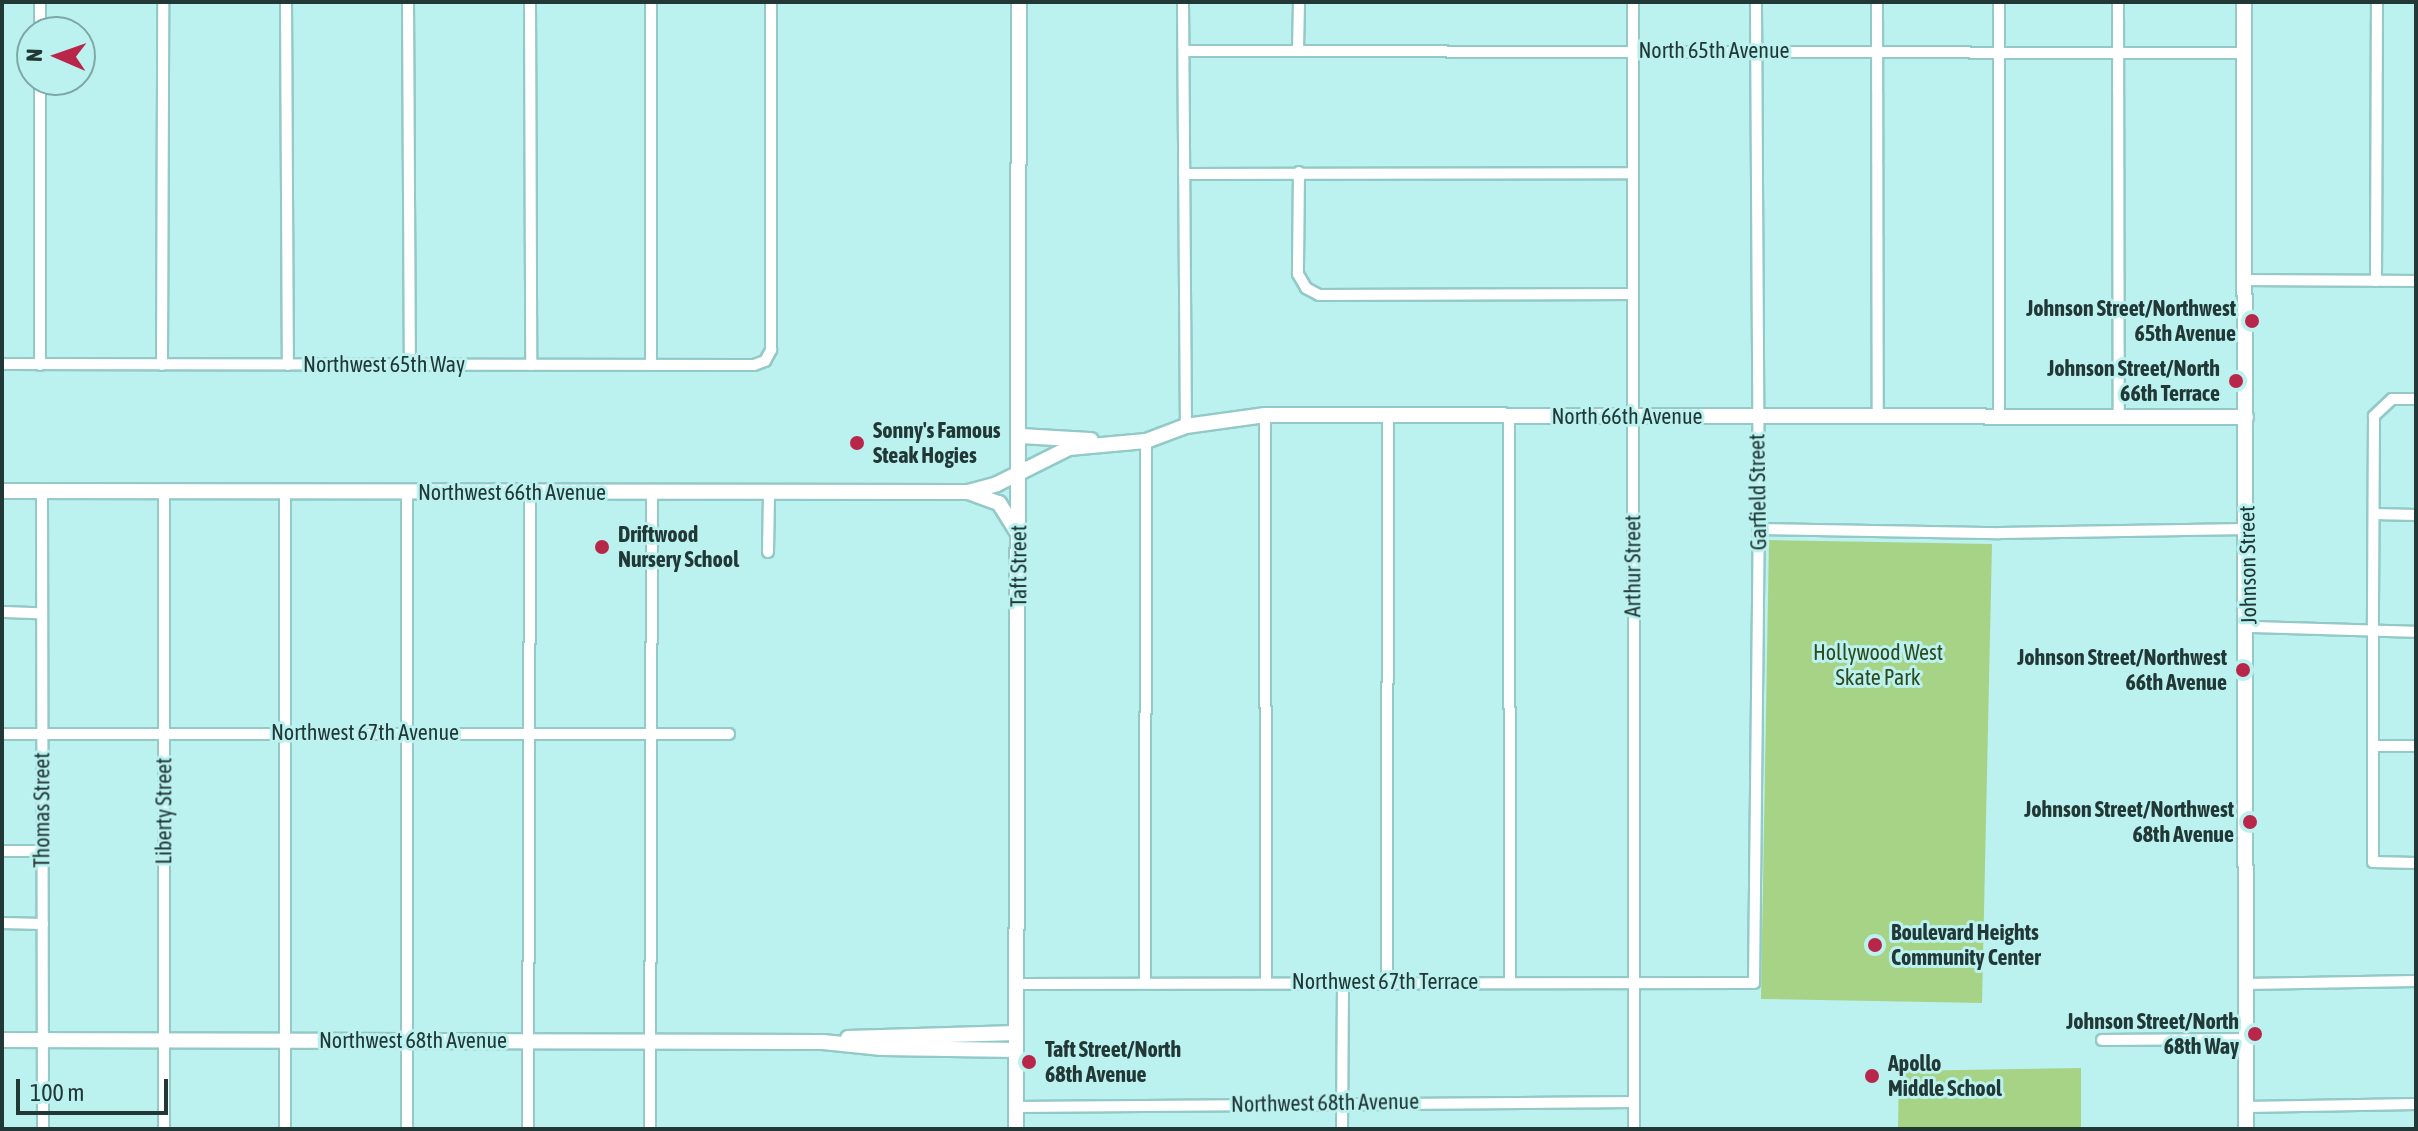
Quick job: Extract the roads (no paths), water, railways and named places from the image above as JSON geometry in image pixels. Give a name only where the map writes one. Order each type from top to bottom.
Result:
[{"type":"street","points":[[162,365],[163,2]]},
{"type":"street","points":[[286,2],[288,365]]},
{"type":"street","points":[[408,2],[410,365]]},
{"type":"street","points":[[530,2],[531,365]]},
{"type":"street","points":[[651,2],[651,365]]},
{"type":"street","name":"Northwest 65th Way","points":[[2,364],[651,365],[765,361],[771,350],[771,2]]},
{"type":"street","name":"Taft Street","points":[[1016,1129],[1019,2]]},
{"type":"street","points":[[1183,2],[1186,426]]},
{"type":"street","points":[[1298,50],[1299,2]]},
{"type":"street","name":"Arthur Street","points":[[1633,2],[1634,1129]]},
{"type":"street","name":"Garfield Street","points":[[1754,983],[1759,529],[1756,2]]},
{"type":"street","points":[[1877,2],[1878,415]]},
{"type":"street","points":[[1999,2],[1999,415]]},
{"type":"street","points":[[2118,2],[2119,416]]},
{"type":"street","name":"Johnson Street","points":[[2244,2],[2249,627],[2246,1129]]},
{"type":"street","points":[[2376,281],[2377,2]]},
{"type":"street","name":"North 65th Avenue","points":[[1184,51],[2243,53]]},
{"type":"street","points":[[40,96],[40,365]]},
{"type":"street","points":[[1299,172],[1298,274],[1306,288],[1319,295],[1633,294]]},
{"type":"street","points":[[1184,174],[1633,173]]},
{"type":"street","points":[[2246,280],[2416,281]]},
{"type":"street","points":[[2416,399],[2381,404],[2374,416],[2373,632],[2373,862],[2416,863]]},
{"type":"street","points":[[1265,415],[1266,983]]},
{"type":"street","name":"North 66th Avenue","points":[[1019,474],[1069,448],[1100,442],[1146,441],[1186,426],[1265,415],[2246,417]]},
{"type":"street","points":[[1387,982],[1388,415]]},
{"type":"street","points":[[1509,416],[1510,982]]},
{"type":"street","points":[[1019,436],[1100,442]]},
{"type":"street","points":[[1145,983],[1146,441]]},
{"type":"street","name":"Northwest 66th Avenue","points":[[2,491],[968,492],[1019,474]]},
{"type":"street","name":"Thomas Street","points":[[42,492],[43,1129]]},
{"type":"street","name":"Liberty Street","points":[[164,492],[164,1129]]},
{"type":"street","points":[[968,492],[999,503],[1019,536]]},
{"type":"street","points":[[285,493],[285,1129]]},
{"type":"street","points":[[407,493],[407,1129]]},
{"type":"street","points":[[528,1129],[530,493]]},
{"type":"street","points":[[650,1129],[652,493]]},
{"type":"street","points":[[768,552],[769,493]]},
{"type":"street","points":[[2374,514],[2416,515]]},
{"type":"street","points":[[1759,529],[2000,533],[2247,529]]},
{"type":"street","points":[[2,612],[40,613]]},
{"type":"street","points":[[2249,627],[2416,632]]},
{"type":"street","name":"Northwest 67th Avenue","points":[[2,734],[729,734]]},
{"type":"street","points":[[2373,746],[2416,746]]},
{"type":"street","points":[[2,851],[43,851]]},
{"type":"street","points":[[2,923],[43,924]]},
{"type":"street","points":[[2246,984],[2416,981]]},
{"type":"street","points":[[1342,1129],[1343,982]]},
{"type":"street","name":"Northwest 67th Terrace","points":[[1016,984],[1754,983]]},
{"type":"street","name":"Northwest 68th Avenue","points":[[823,1042],[882,1034],[1016,1033]]},
{"type":"street","points":[[2102,1040],[2246,1039]]},
{"type":"street","name":"Northwest 68th Avenue","points":[[2,1040],[823,1042],[882,1048],[1016,1050]]},
{"type":"street","name":"Northwest 68th Avenue","points":[[1016,1107],[1634,1102]]},
{"type":"street","points":[[2246,1107],[2416,1104]]},
{"type":"place","name":"Johnson Street/Northwest 65th Avenue","points":[[2252,321]]},
{"type":"place","name":"Johnson Street/North 66th Terrace","points":[[2236,381]]},
{"type":"place","name":"Sonny's Famous Steak Hogies","points":[[857,443]]},
{"type":"place","name":"Driftwood Nursery School","points":[[602,547]]},
{"type":"place","name":"Johnson Street/Northwest 66th Avenue","points":[[2243,670]]},
{"type":"place","name":"Johnson Street/Northwest 68th Avenue","points":[[2250,822]]},
{"type":"place","name":"Boulevard Heights Community Center","points":[[1875,945]]},
{"type":"place","name":"Johnson Street/North 68th Way","points":[[2255,1034]]},
{"type":"place","name":"Taft Street/North 68th Avenue","points":[[1029,1062]]},
{"type":"place","name":"Apollo Middle School","points":[[1872,1076]]},
{"type":"park label","name":"Hollywood West Skate Park","points":[[1878,664]]}]
